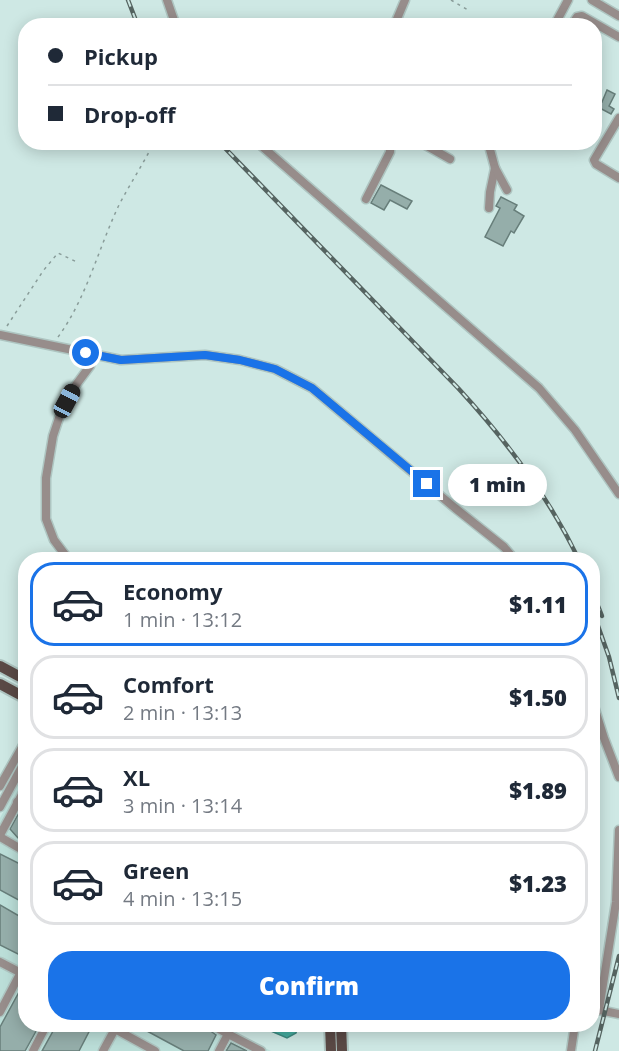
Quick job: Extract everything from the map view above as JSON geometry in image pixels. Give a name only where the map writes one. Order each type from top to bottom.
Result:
[{"type":"main road","points":[[0,666],[18,676]]},
{"type":"main road","points":[[0,684],[18,694]]},
{"type":"main road","points":[[330,1032],[331,1051]]},
{"type":"main road","points":[[341,1032],[342,1051]]},
{"type":"street","points":[[167,0],[173,18]]},
{"type":"street","points":[[397,18],[405,0]]},
{"type":"street","points":[[558,18],[568,0]]},
{"type":"street","points":[[592,0],[619,16]]},
{"type":"street","points":[[602,27],[619,37]]},
{"type":"street","points":[[602,147],[617,124]]},
{"type":"street","points":[[266,150],[539,388],[575,430],[619,494]]},
{"type":"street","points":[[366,199],[390,150]]},
{"type":"street","points":[[434,150],[450,159]]},
{"type":"street","points":[[490,150],[495,168],[507,190]]},
{"type":"street","points":[[600,150],[594,160],[596,164],[619,178]]},
{"type":"street","points":[[489,208],[495,168]]},
{"type":"street","points":[[2,332],[121,360],[205,355],[255,363],[295,377],[312,388],[400,460],[508,552]]},
{"type":"street","points":[[63,552],[54,540],[46,519],[46,478],[53,436],[61,412],[90,366],[91,360],[86,353]]},
{"type":"street","points":[[12,691],[18,697]]},
{"type":"street","points":[[600,725],[619,777]]},
{"type":"street","points":[[0,786],[18,754]]},
{"type":"street","points":[[0,807],[18,774]]},
{"type":"street","points":[[18,799],[0,836],[18,847]]},
{"type":"street","points":[[600,989],[616,902],[619,830]]},
{"type":"street","points":[[0,962],[18,971]]},
{"type":"street","points":[[0,1012],[18,982]]},
{"type":"street","points":[[600,1012],[619,1014]]},
{"type":"street","points":[[33,1051],[43,1032]]},
{"type":"street","points":[[103,1051],[111,1032]]},
{"type":"street","points":[[122,1032],[155,1051]]},
{"type":"street","points":[[224,1032],[261,1051]]},
{"type":"street","points":[[571,1051],[574,1032]]},
{"type":"street","points":[[219,1051],[228,1034]]},
{"type":"path","points":[[451,0],[468,10]]},
{"type":"path","points":[[52,345],[66,325],[93,270],[118,207],[150,150]]},
{"type":"path","points":[[2,332],[43,271],[58,253],[79,263]]},
{"type":"shaded area","points":[[18,784],[18,1032],[234,1032],[271,1051],[0,1051],[0,818]]},
{"type":"shaded area","points":[[273,1032],[296,1032],[287,1038]]},
{"type":"building","points":[[607,90],[615,94],[609,106],[614,109],[611,114],[602,109],[602,102]]},
{"type":"building","points":[[381,185],[412,201],[407,209],[390,200],[384,210],[371,203]]},
{"type":"building","points":[[501,197],[517,205],[514,210],[524,216],[514,233],[511,231],[503,246],[485,237],[500,208],[496,206]]},
{"type":"building","points":[[18,815],[18,838],[10,829]]},
{"type":"building","points":[[0,854],[18,863],[18,900],[0,890]]},
{"type":"building","points":[[0,905],[18,915],[18,954],[0,945]]},
{"type":"building","points":[[18,994],[18,1032],[36,1032],[25,1051],[0,1051],[0,1027]]},
{"type":"building","points":[[53,1032],[89,1032],[79,1051],[42,1051]]},
{"type":"building","points":[[149,1032],[212,1032],[216,1035],[208,1051],[184,1051]]},
{"type":"building","points":[[231,1043],[247,1051],[226,1051]]},
{"type":"railway","points":[[128,0],[135,18]]},
{"type":"railway","points":[[227,150],[476,408],[525,469],[554,513],[575,552]]},
{"type":"railway","points":[[600,611],[602,616]]},
{"type":"railway","points":[[600,632],[619,698]]},
{"type":"railway","points":[[600,1031],[619,956]]},
{"type":"railway","points":[[595,1051],[600,1032]]},
{"type":"route","points":[[86,353],[121,360],[205,355],[240,360],[275,369],[295,377],[312,388],[427,484]]}]
